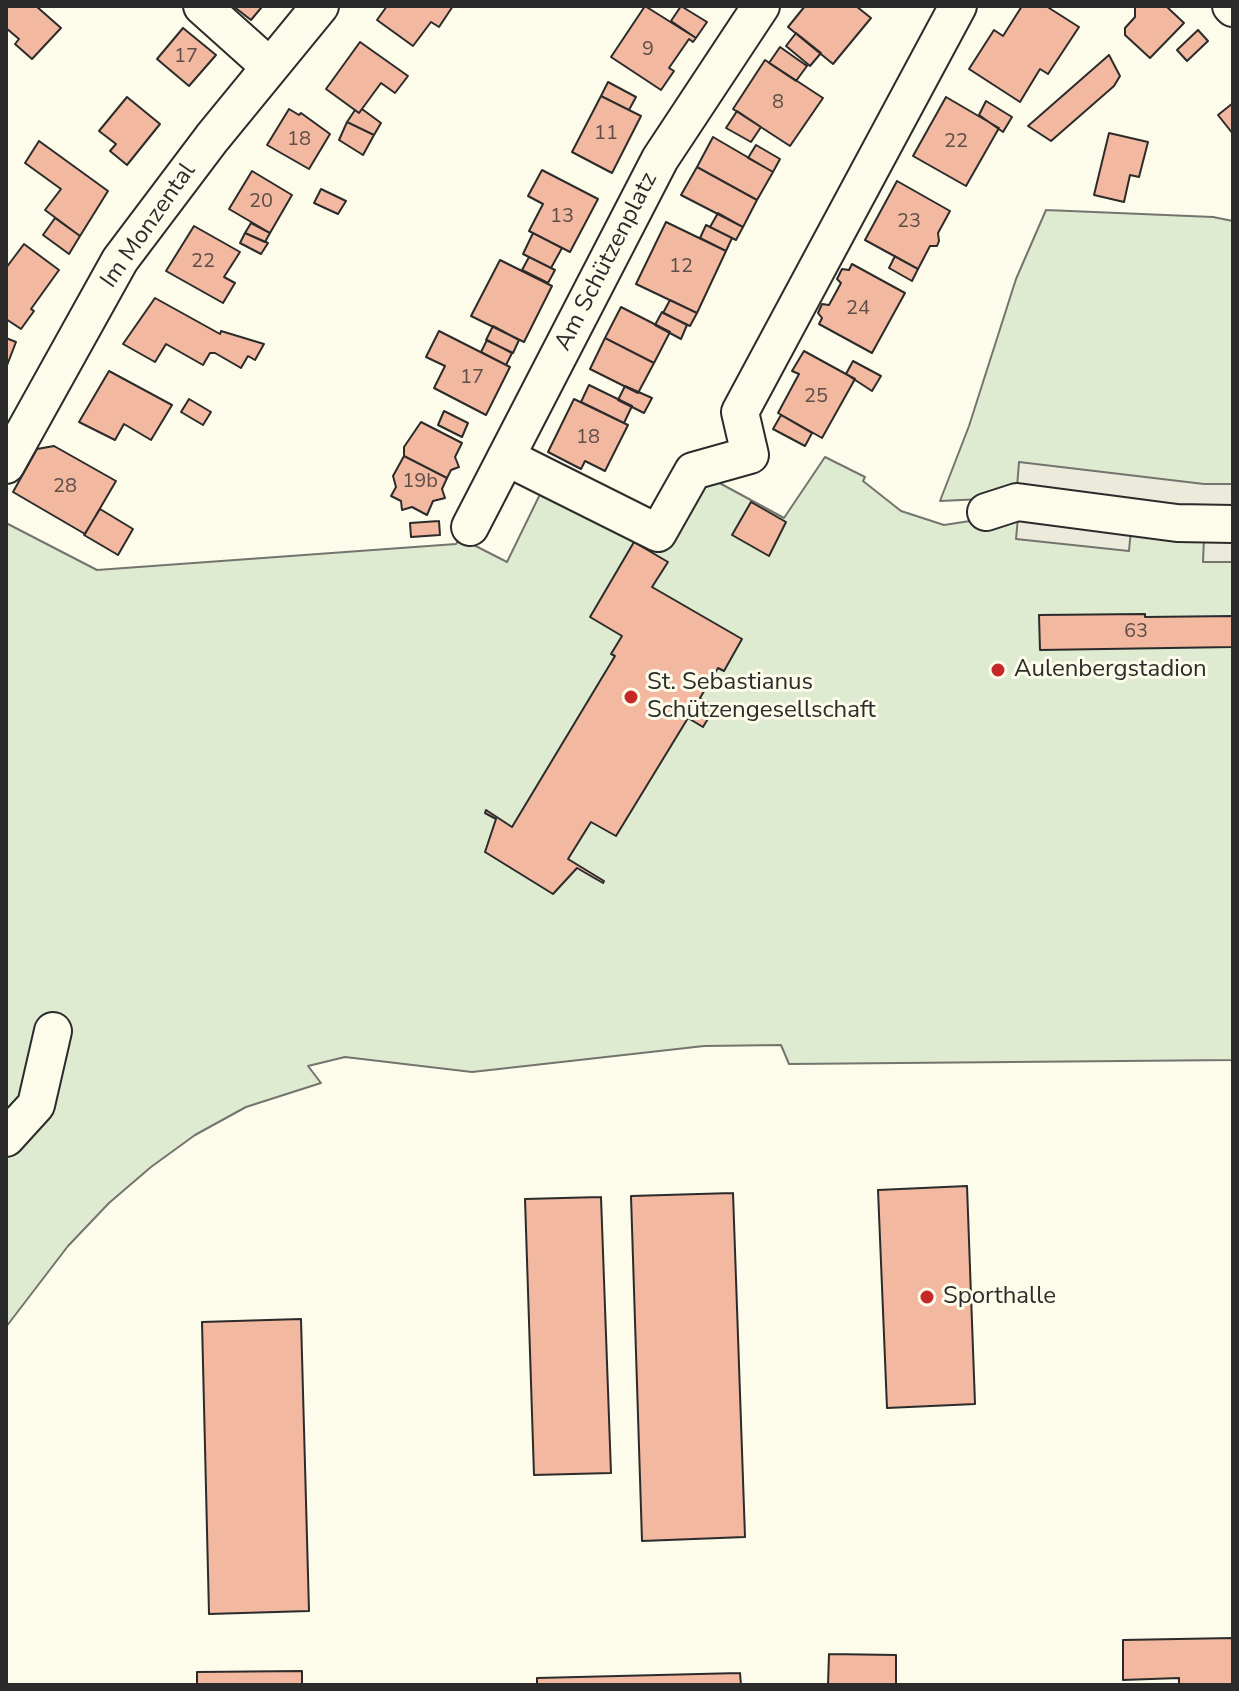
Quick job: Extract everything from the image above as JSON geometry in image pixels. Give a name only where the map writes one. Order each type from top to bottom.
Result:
[{"type":"street","points":[[202,6],[270,67]]},
{"type":"street","name":"Im Monzental","points":[[6,465],[120,260],[212,138],[320,6]]},
{"type":"street","name":"Am Schützenplatz","points":[[470,527],[660,159],[761,6]]},
{"type":"street","points":[[506,457],[658,533],[693,471],[750,455],[740,412],[958,6]]},
{"type":"street","points":[[986,512],[1017,502],[1177,523],[1233,524]]},
{"type":"street","points":[[6,1138],[36,1105],[53,1031]]},
{"type":"green space","points":[[1046,210],[1213,217],[1233,221],[1233,1060],[789,1064],[781,1045],[704,1046],[472,1072],[345,1057],[308,1066],[321,1083],[246,1107],[195,1135],[151,1167],[109,1203],[68,1246],[6,1327],[6,523],[97,570],[456,544],[460,538],[507,562],[545,484],[662,541],[701,473],[784,518],[825,457],[865,477],[863,481],[901,511],[944,525],[983,519],[983,499],[940,501],[969,426],[1016,279]]},
{"type":"shaded area","points":[[1019,462],[1204,484],[1233,484],[1233,512],[1017,487]]},
{"type":"shaded area","points":[[1018,517],[1131,529],[1129,551],[1016,539]]},
{"type":"shaded area","points":[[1204,538],[1233,538],[1233,562],[1203,562]]},
{"type":"building","points":[[6,6],[36,6],[61,28],[32,59],[15,44],[19,39],[6,28]]},
{"type":"building","points":[[233,6],[259,6],[261,8],[251,20]]},
{"type":"building","points":[[387,6],[453,6],[439,27],[431,22],[413,46],[377,20]]},
{"type":"building","points":[[645,6],[696,38],[693,42],[689,39],[669,68],[674,71],[661,90],[611,57]]},
{"type":"building","points":[[681,6],[707,22],[696,38],[671,21]]},
{"type":"building","points":[[805,6],[856,6],[871,18],[833,64],[788,27]]},
{"type":"building","points":[[1022,6],[1046,6],[1079,27],[1048,74],[1040,69],[1020,102],[969,69],[994,30],[1003,36]]},
{"type":"building","points":[[1135,6],[1166,6],[1184,23],[1150,58],[1125,35],[1125,28],[1135,17]]},
{"type":"building","points":[[183,28],[216,55],[189,86],[157,59]]},
{"type":"building","points":[[1198,30],[1208,41],[1187,61],[1177,50]]},
{"type":"building","points":[[796,33],[821,53],[810,66],[786,46]]},
{"type":"building","points":[[360,42],[408,76],[395,93],[381,83],[359,113],[326,89]]},
{"type":"building","points":[[780,47],[807,66],[796,81],[769,63]]},
{"type":"building","points":[[1109,55],[1120,76],[1114,86],[1051,141],[1028,126]]},
{"type":"building","points":[[765,60],[823,98],[790,146],[733,109]]},
{"type":"building","points":[[608,82],[636,97],[629,110],[601,96]]},
{"type":"building","points":[[601,96],[641,116],[612,173],[572,152]]},
{"type":"building","points":[[127,97],[160,124],[127,165],[110,151],[116,144],[99,131]]},
{"type":"building","points":[[946,97],[999,128],[966,186],[913,156]]},
{"type":"building","points":[[986,101],[1012,117],[1003,132],[979,115]]},
{"type":"building","points":[[1233,103],[1233,134],[1218,115]]},
{"type":"building","points":[[289,109],[299,115],[301,113],[330,134],[309,169],[267,145]]},
{"type":"building","points":[[362,109],[381,123],[374,135],[347,122],[355,110],[359,113]]},
{"type":"building","points":[[737,111],[761,127],[751,142],[726,128]]},
{"type":"building","points":[[347,122],[374,135],[363,155],[339,140]]},
{"type":"building","points":[[1109,133],[1148,142],[1139,177],[1130,175],[1124,202],[1094,195]]},
{"type":"building","points":[[713,137],[773,172],[757,200],[697,167]]},
{"type":"building","points":[[39,141],[108,191],[80,236],[45,210],[61,189],[25,163]]},
{"type":"building","points":[[756,145],[780,159],[773,172],[748,158]]},
{"type":"building","points":[[697,167],[757,200],[743,227],[681,195]]},
{"type":"building","points":[[542,170],[598,199],[570,252],[529,231],[543,204],[528,196]]},
{"type":"building","points":[[252,171],[292,195],[270,233],[229,209]]},
{"type":"building","points":[[897,181],[950,211],[938,233],[937,246],[930,246],[918,269],[865,240]]},
{"type":"building","points":[[321,189],[346,201],[338,214],[314,203]]},
{"type":"building","points":[[718,213],[743,227],[736,240],[710,227]]},
{"type":"building","points":[[55,218],[80,236],[69,254],[43,235]]},
{"type":"building","points":[[666,222],[726,251],[697,313],[636,284]]},
{"type":"building","points":[[251,223],[270,233],[265,242],[245,233]]},
{"type":"building","points":[[706,225],[732,238],[726,251],[700,238]]},
{"type":"building","points":[[194,226],[240,252],[224,277],[235,283],[223,303],[166,271]]},
{"type":"building","points":[[245,233],[268,243],[261,254],[240,243]]},
{"type":"building","points":[[533,233],[562,248],[551,268],[523,254]]},
{"type":"building","points":[[24,244],[59,270],[31,309],[34,311],[21,329],[6,319],[6,268]]},
{"type":"building","points":[[895,256],[918,269],[912,281],[889,268]]},
{"type":"building","points":[[529,257],[555,270],[548,283],[522,270]]},
{"type":"building","points":[[500,260],[552,286],[524,342],[471,316]]},
{"type":"building","points":[[852,264],[905,293],[872,353],[819,324],[822,318],[818,313],[822,304],[829,305],[841,283],[837,279],[842,269],[849,270]]},
{"type":"building","points":[[155,298],[220,334],[221,331],[264,344],[255,360],[248,356],[241,368],[215,353],[210,353],[203,365],[166,344],[155,362],[123,344]]},
{"type":"building","points":[[670,300],[697,313],[690,326],[663,313]]},
{"type":"building","points":[[621,307],[670,332],[654,363],[605,338]]},
{"type":"building","points":[[662,312],[687,325],[681,339],[655,325]]},
{"type":"building","points":[[493,326],[519,340],[513,353],[486,340]]},
{"type":"building","points":[[439,331],[510,367],[486,415],[434,388],[445,366],[426,357]]},
{"type":"building","points":[[6,338],[16,342],[6,368]]},
{"type":"building","points":[[605,338],[654,363],[638,393],[590,369]]},
{"type":"building","points":[[487,340],[512,353],[506,365],[481,352]]},
{"type":"building","points":[[804,351],[855,379],[822,438],[778,413],[799,374],[792,371]]},
{"type":"building","points":[[853,361],[881,376],[872,391],[846,374]]},
{"type":"building","points":[[109,371],[172,405],[151,440],[124,424],[115,440],[79,422]]},
{"type":"building","points":[[589,385],[632,406],[624,423],[581,402]]},
{"type":"building","points":[[625,386],[652,398],[644,413],[618,400]]},
{"type":"building","points":[[189,399],[211,412],[203,425],[181,412]]},
{"type":"building","points":[[574,399],[628,425],[605,471],[585,461],[581,469],[548,452]]},
{"type":"building","points":[[444,411],[468,423],[462,437],[438,425]]},
{"type":"building","points":[[781,415],[812,433],[805,446],[773,429]]},
{"type":"building","points":[[421,422],[462,443],[455,457],[459,467],[451,470],[447,478],[404,456],[404,447]]},
{"type":"building","points":[[54,446],[116,481],[85,534],[13,492],[37,449]]},
{"type":"building","points":[[404,456],[447,478],[442,489],[445,498],[433,501],[427,515],[412,507],[402,510],[401,501],[391,496],[396,487],[393,476]]},
{"type":"building","points":[[751,502],[786,522],[769,556],[732,535]]},
{"type":"building","points":[[100,509],[133,529],[118,555],[84,535]]},
{"type":"building","points":[[439,521],[440,535],[411,537],[410,523]]},
{"type":"building","points":[[634,542],[668,562],[652,587],[742,639],[724,671],[718,668],[700,698],[715,707],[703,727],[688,718],[616,836],[591,822],[568,859],[603,883],[577,868],[553,894],[485,852],[496,819],[485,813],[486,810],[512,827],[615,656],[611,654],[622,636],[590,617]]},
{"type":"building","points":[[1145,614],[1145,617],[1233,616],[1233,647],[1040,650],[1039,615]]},
{"type":"building","name":"Sporthalle","points":[[967,1186],[975,1404],[887,1408],[878,1190]]},
{"type":"building","points":[[733,1193],[745,1537],[642,1541],[631,1196]]},
{"type":"building","points":[[601,1197],[611,1473],[534,1475],[525,1199]]},
{"type":"building","points":[[301,1319],[309,1611],[209,1614],[202,1322]]},
{"type":"building","points":[[1233,1638],[1233,1685],[1179,1685],[1179,1678],[1123,1680],[1123,1640]]},
{"type":"building","points":[[829,1654],[896,1655],[896,1685],[828,1685]]},
{"type":"building","points":[[302,1671],[302,1685],[197,1685],[197,1672]]},
{"type":"building","points":[[740,1673],[741,1685],[537,1685],[537,1678]]},
{"type":"place","name":"Aulenbergstadion","points":[[998,670]]},
{"type":"place","name":"St. Sebastianus Schützengesellschaft","points":[[631,697]]},
{"type":"place","name":"Sporthalle","points":[[927,1297]]}]
